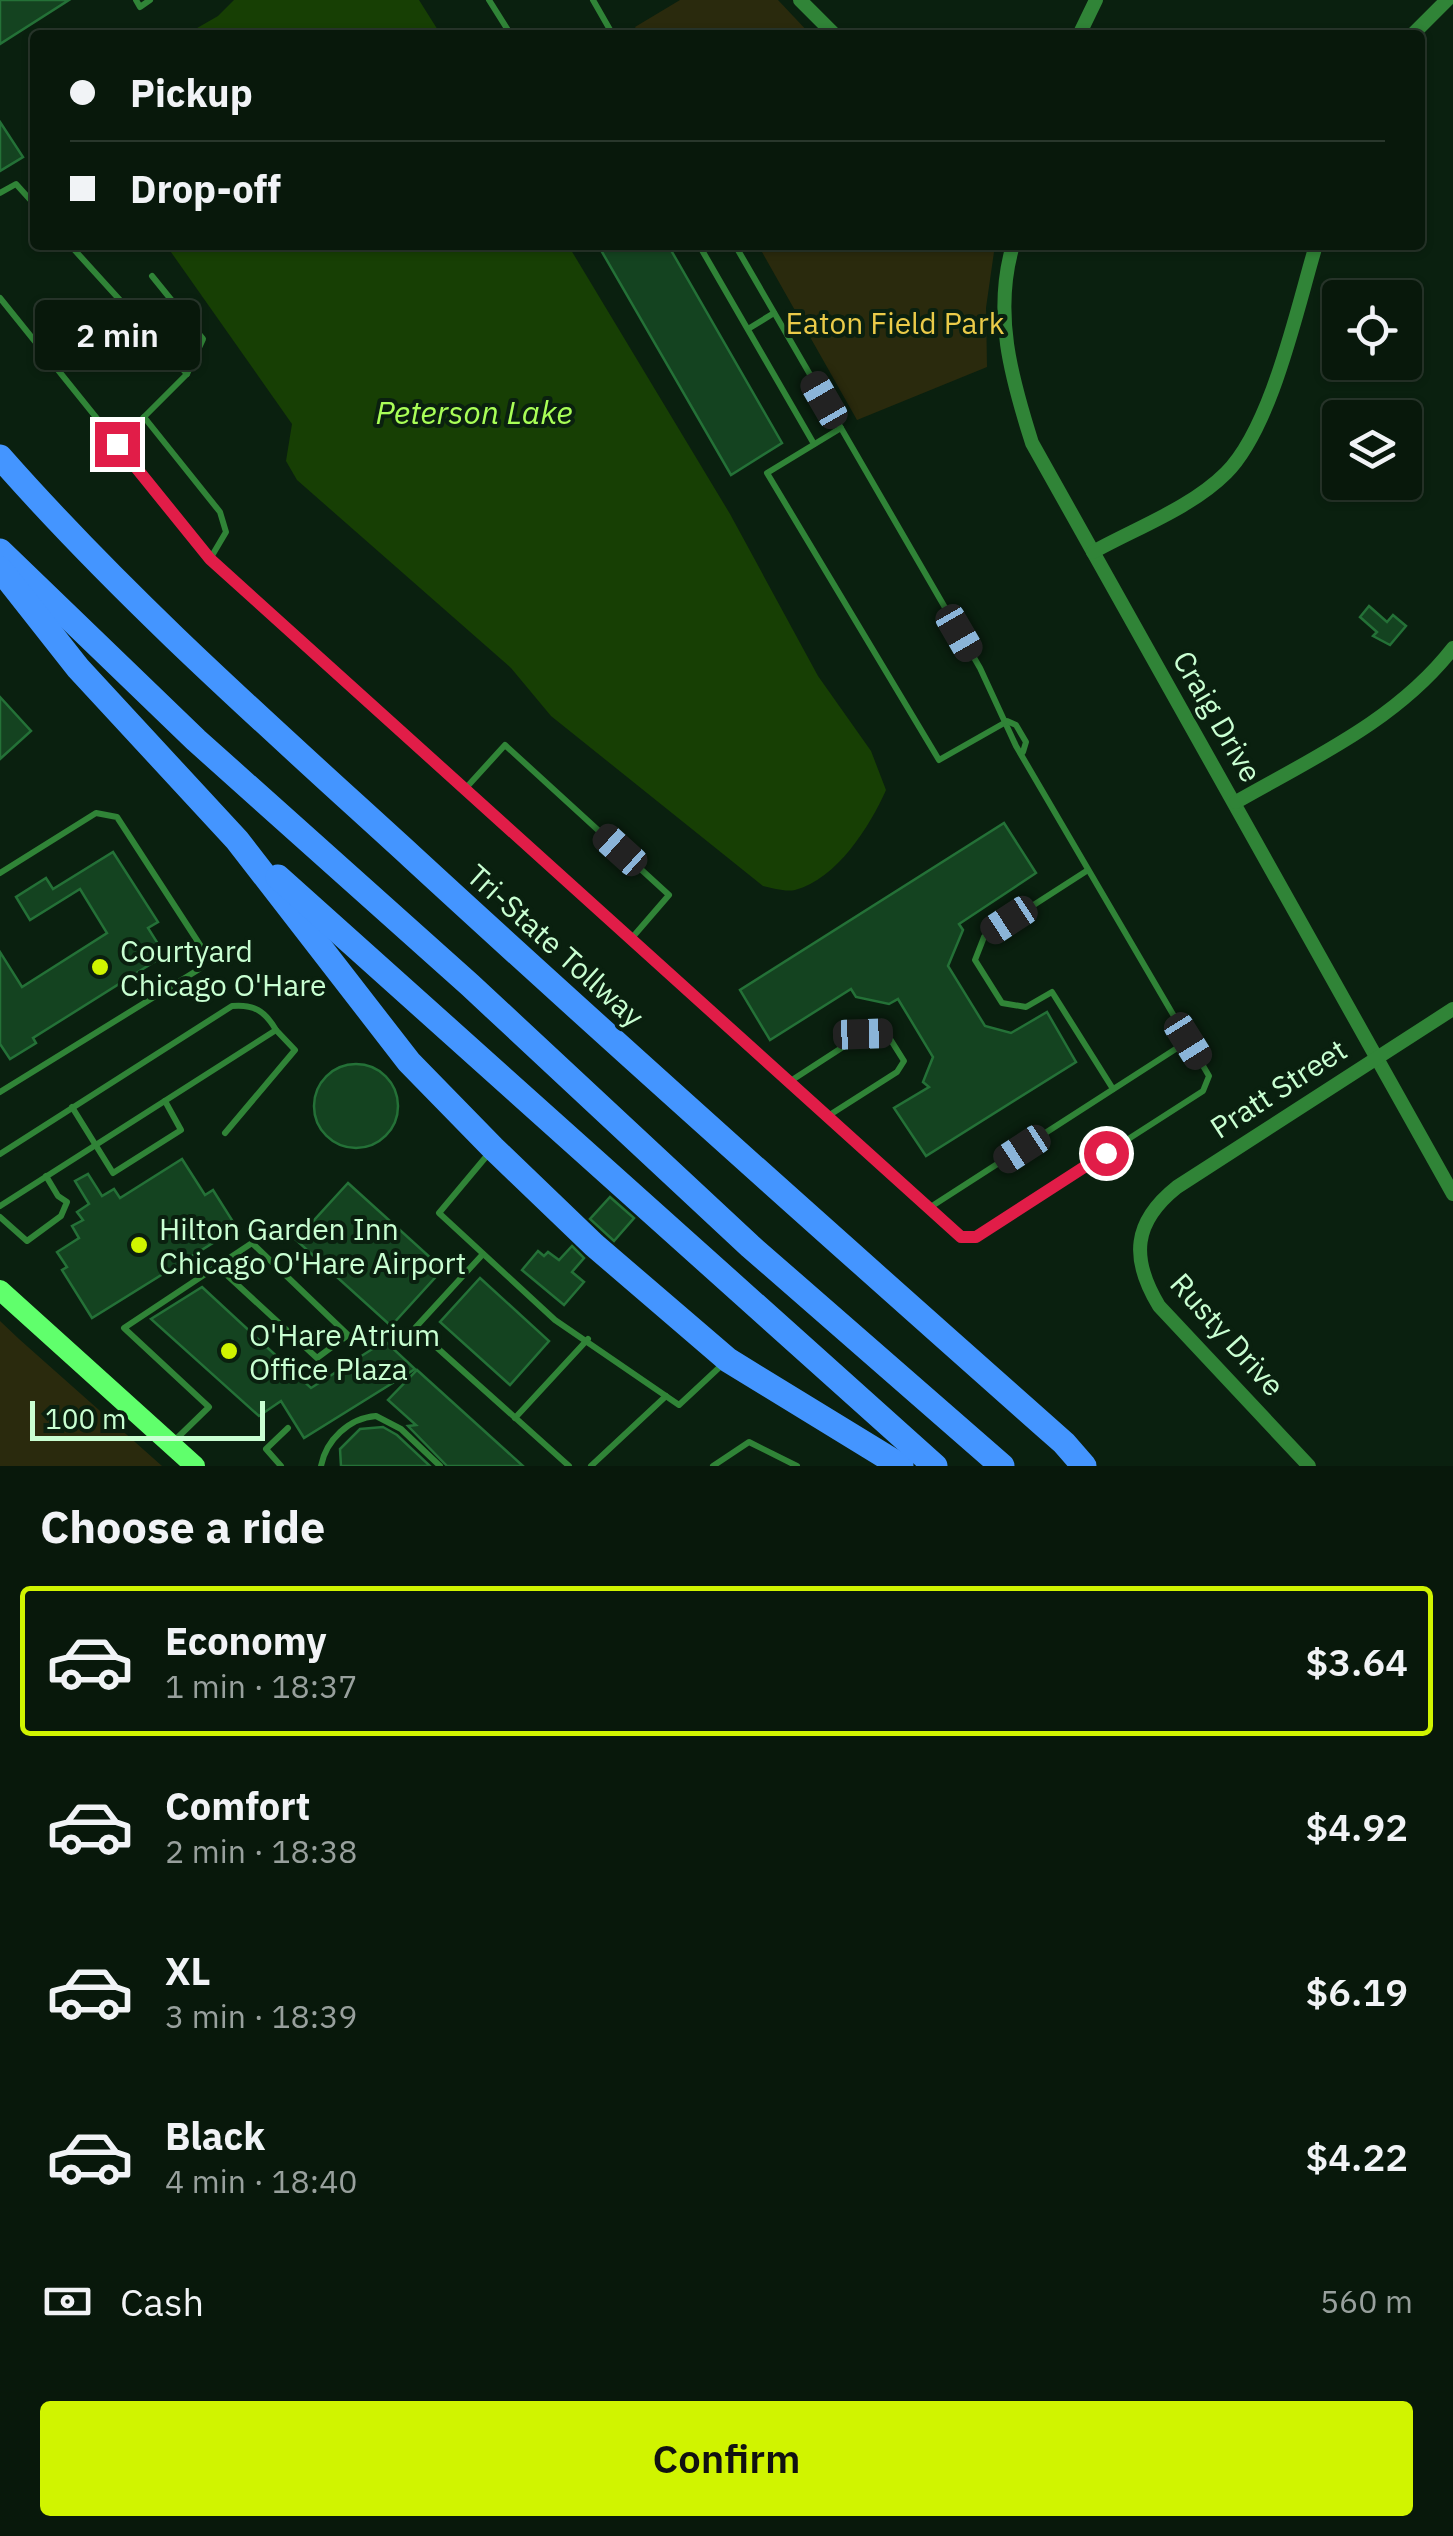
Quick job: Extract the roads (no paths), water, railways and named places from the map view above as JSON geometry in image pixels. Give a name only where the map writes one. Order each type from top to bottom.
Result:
[{"type":"highway","name":"Tri-State Tollway","points":[[0,457],[74,540],[194,658],[722,1140],[1064,1443],[1084,1466]]},
{"type":"highway","points":[[0,551],[196,740],[470,985],[750,1246],[1002,1466]]},
{"type":"highway","points":[[0,569],[78,668],[237,840],[409,1062],[493,1148],[594,1245],[728,1360],[900,1466]]},
{"type":"highway","points":[[237,840],[935,1466]]},
{"type":"highway","points":[[1064,1443],[1095,1466]]},
{"type":"main road","points":[[0,1290],[195,1466]]},
{"type":"street","points":[[800,0],[830,30]]},
{"type":"street","points":[[1082,30],[1096,0]]},
{"type":"street","points":[[1417,30],[1447,0]]},
{"type":"street","name":"Craig Drive","points":[[1011,250],[1003,313],[1009,370],[1032,442],[1453,1194]]},
{"type":"street","points":[[1093,552],[1190,500],[1226,473],[1258,429],[1314,250]]},
{"type":"street","points":[[1236,802],[1355,735],[1398,704],[1453,648]]},
{"type":"street","name":"Pratt Street","points":[[1143,1223],[1177,1186],[1453,1009]]},
{"type":"street","name":"Rusty Drive","points":[[1143,1223],[1140,1254],[1146,1285],[1159,1306],[1310,1466]]},
{"type":"lane","points":[[136,0],[140,7],[150,0]]},
{"type":"lane","points":[[489,0],[507,30]]},
{"type":"lane","points":[[593,0],[610,30]]},
{"type":"lane","points":[[0,194],[16,184],[30,200]]},
{"type":"lane","points":[[74,250],[186,374]]},
{"type":"lane","points":[[703,250],[814,444]]},
{"type":"lane","points":[[0,298],[210,559],[961,1237],[976,1237],[1204,1090],[1209,1076],[1023,754],[1026,742],[1016,725],[1007,721],[738,250]]},
{"type":"lane","points":[[117,444],[186,374],[203,339],[152,276]]},
{"type":"lane","points":[[748,329],[774,314]]},
{"type":"lane","points":[[144,417],[220,512],[226,532],[210,559]]},
{"type":"lane","points":[[841,428],[767,472],[939,760],[1007,721]]},
{"type":"lane","points":[[465,789],[505,745],[668,895],[631,939]]},
{"type":"lane","points":[[0,874],[96,813],[118,817],[202,948],[202,968],[0,1092]]},
{"type":"lane","points":[[1088,870],[984,937],[975,960],[1002,1003],[1026,1007],[1052,992],[1114,1089]]},
{"type":"lane","points":[[0,1154],[232,1006],[247,1005],[266,1013],[295,1050],[225,1134]]},
{"type":"lane","points":[[0,1206],[276,1030]]},
{"type":"lane","points":[[789,1082],[863,1034],[887,1034],[904,1060],[897,1072],[828,1116]]},
{"type":"lane","points":[[930,1208],[1188,1041]]},
{"type":"lane","points":[[72,1108],[113,1173],[181,1130],[165,1101]]},
{"type":"lane","points":[[493,1148],[440,1213],[555,1320],[679,1405],[728,1360]]},
{"type":"lane","points":[[0,1217],[27,1241],[62,1216],[67,1202],[58,1196],[46,1176]]},
{"type":"lane","points":[[170,1445],[209,1408],[124,1328],[217,1266],[252,1243],[348,1334],[317,1358],[217,1266]]},
{"type":"lane","points":[[483,1254],[415,1328],[569,1466]]},
{"type":"lane","points":[[515,1418],[588,1339]]},
{"type":"lane","points":[[591,1466],[666,1396]]},
{"type":"lane","points":[[321,1466],[326,1450],[348,1426],[376,1416],[395,1424],[440,1466]]},
{"type":"lane","points":[[280,1466],[266,1449],[288,1428]]},
{"type":"lane","points":[[712,1466],[748,1442],[793,1465]]},
{"type":"water","points":[[234,0],[419,0],[438,30],[194,30],[218,16]]},
{"type":"water","name":"Peterson Lake","points":[[170,250],[571,250],[730,514],[818,676],[871,751],[886,790],[861,835],[838,863],[810,884],[795,890],[763,886],[551,716],[511,668],[297,480],[286,461],[292,424]]},
{"type":"place","name":"Courtyard Chicago O'Hare","points":[[100,967]]},
{"type":"place","name":"Hilton Garden Inn Chicago O'Hare Airport","points":[[139,1245]]},
{"type":"place","name":"O'Hare Atrium Office Plaza","points":[[229,1351]]},
{"type":"park label","name":"Eaton Field Park","points":[[895,322]]}]
